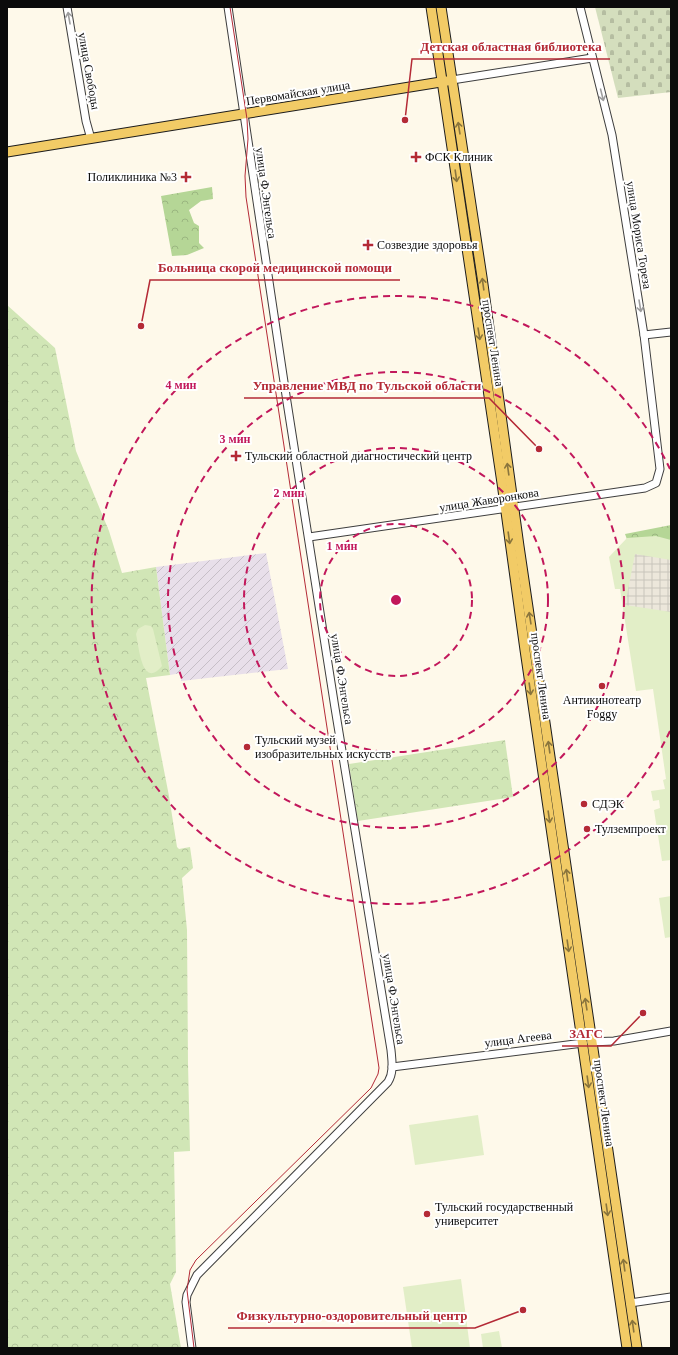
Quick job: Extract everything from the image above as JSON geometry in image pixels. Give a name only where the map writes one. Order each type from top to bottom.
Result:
[{"type":"main road","name":"проспект Ленина","points":[[431,7],[509,508]]},
{"type":"main road","name":"проспект Ленина","points":[[441,7],[482,277],[524,650],[587,1043],[625,1304],[627,1348]]},
{"type":"main road","name":"Первомайская улица","points":[[7,152],[452,80]]},
{"type":"main road","name":"проспект Ленина","points":[[625,1304],[637,1348]]},
{"type":"street","name":"улица Свободы","points":[[67,7],[86,121],[91,139]]},
{"type":"street","name":"улица Ф.Энгельса","points":[[192,1348],[186,1302],[187,1295],[197,1275],[388,1082],[392,1076],[389,1034],[308,537],[228,7]]},
{"type":"street","name":"улица Мориса Тореза","points":[[580,7],[612,135],[644,335],[660,470]]},
{"type":"street","name":"Первомайская улица","points":[[452,80],[592,58]]},
{"type":"street","points":[[644,335],[671,332]]},
{"type":"street","name":"улица Жаворонкова","points":[[308,537],[651,486],[656,484],[660,470]]},
{"type":"street","name":"улица Агеева","points":[[392,1067],[614,1041],[671,1031]]},
{"type":"street","points":[[625,1304],[671,1297]]},
{"type":"shaded area","points":[[266,553],[288,669],[181,681],[181,673],[170,675],[156,567]]},
{"type":"shaded area","points":[[635,554],[671,560],[671,612],[625,605]]},
{"type":"green space","points":[[595,7],[671,7],[671,92],[618,98]]},
{"type":"green space","points":[[212,187],[213,199],[201,201],[189,210],[194,223],[199,226],[199,243],[204,248],[187,255],[172,256],[161,196]]},
{"type":"green space","points":[[7,305],[55,348],[76,451],[109,531],[122,573],[156,567],[170,675],[146,678],[169,796],[177,847],[179,849],[190,847],[193,868],[182,878],[187,930],[190,1151],[174,1152],[176,1272],[170,1284],[181,1348],[7,1348]]},
{"type":"green space","points":[[671,525],[671,560],[632,553],[625,534]]},
{"type":"green space","points":[[656,536],[671,540],[671,860],[662,861],[654,810],[660,808],[659,800],[653,801],[651,791],[665,789],[663,780],[666,779],[653,689],[636,691],[620,589],[615,589],[609,557],[627,538]]},
{"type":"green space","points":[[145,625],[151,626],[153,629],[162,666],[155,672],[150,673],[146,670],[140,656],[136,634],[138,629]]},
{"type":"green space","points":[[505,740],[513,797],[358,821],[349,764]]},
{"type":"green space","points":[[671,896],[671,937],[665,938],[659,898]]},
{"type":"green space","points":[[478,1115],[484,1155],[415,1165],[409,1125]]},
{"type":"green space","points":[[461,1279],[470,1348],[412,1348],[403,1287]]},
{"type":"green space","points":[[499,1331],[502,1348],[483,1348],[481,1334]]},
{"type":"tram line","points":[[194,1348],[187,1290],[190,1270],[196,1260],[371,1088],[378,1074],[379,1068],[246,197],[245,176],[248,139],[247,119],[230,7]]},
{"type":"place","name":"Детская областная библиотека","points":[[405,120]]},
{"type":"place","name":"ФСК Клиник","points":[[416,157]]},
{"type":"place","name":"Поликлиника №3","points":[[186,177]]},
{"type":"place","name":"Созвездие здоровья","points":[[368,245]]},
{"type":"place","name":"Больница скорой медицинской помощи","points":[[141,326]]},
{"type":"place","name":"Управление МВД по Тульской области","points":[[539,449]]},
{"type":"place","name":"Тульский областной диагностический центр","points":[[236,456]]},
{"type":"place","name":"Антикинотеатр Foggy","points":[[602,686]]},
{"type":"place","name":"Тульский музей изобразительных искусств","points":[[247,747]]},
{"type":"place","name":"СДЭК","points":[[584,804]]},
{"type":"place","name":"Тулземпроект","points":[[587,829]]},
{"type":"place","name":"ЗАГС","points":[[643,1013]]},
{"type":"place","name":"Тульский государственный университет","points":[[427,1214]]},
{"type":"place","name":"Физкультурно-оздоровительный центр","points":[[523,1310]]}]
